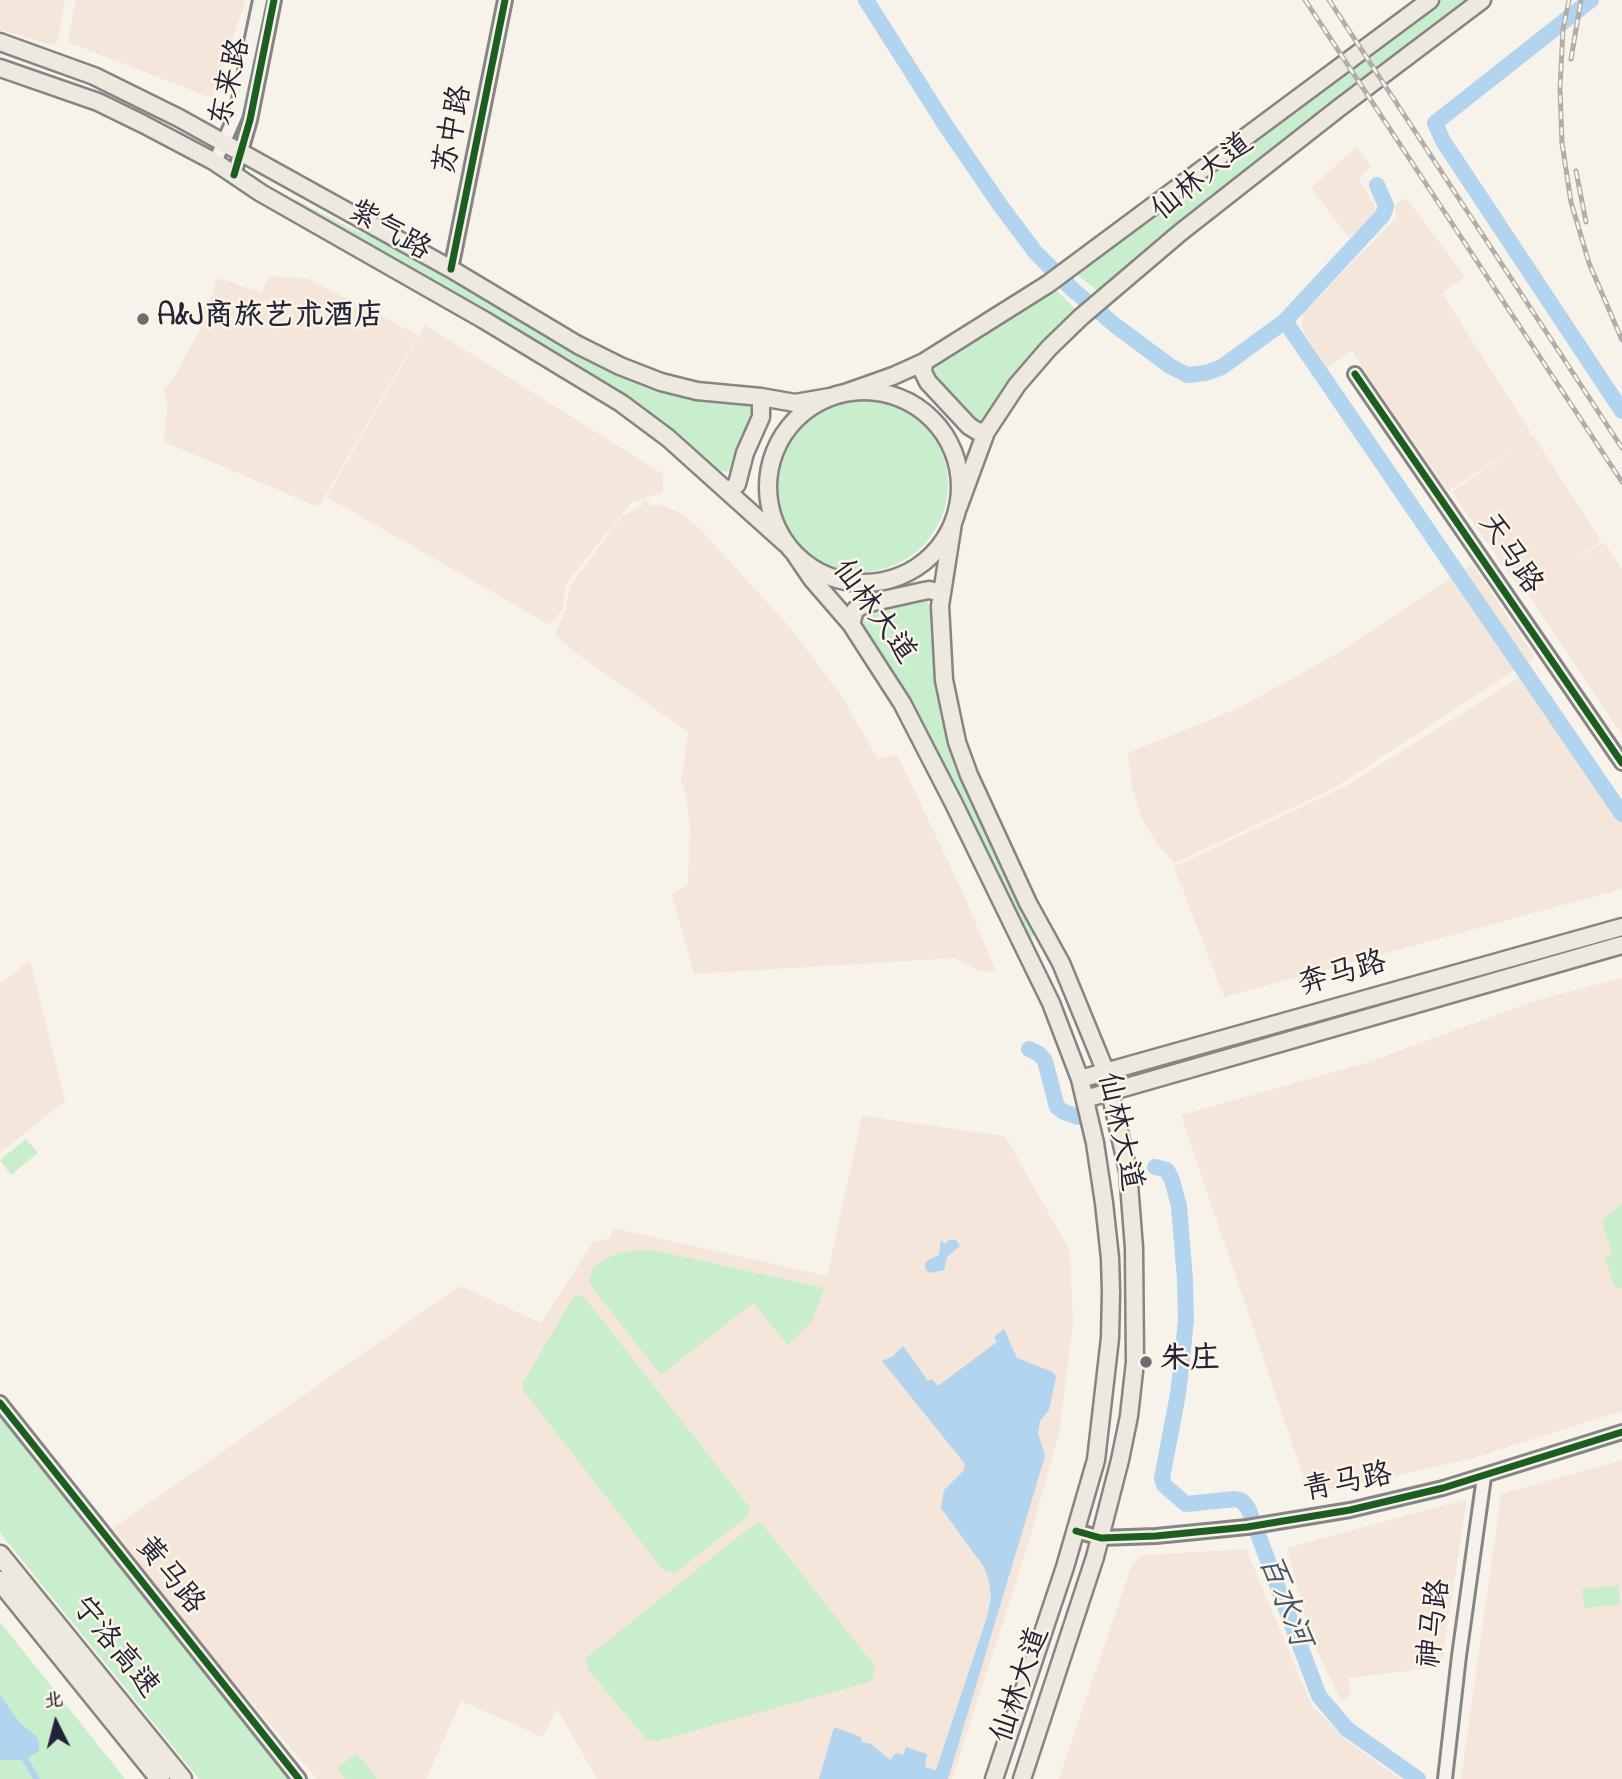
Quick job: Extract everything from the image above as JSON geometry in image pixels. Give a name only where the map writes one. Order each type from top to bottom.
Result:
[{"type":"highway","name":"宁洛高速","points":[[0,1555],[182,1779]]},
{"type":"highway","name":"宁洛高速","points":[[0,1581],[160,1779]]},
{"type":"main road","name":"仙林大道","points":[[837,395],[924,362],[1048,284],[1430,0]]},
{"type":"main road","name":"仙林大道","points":[[1022,1779],[1101,1538],[1121,1460],[1135,1362],[1135,1270],[1128,1171],[1105,1070],[1061,963],[1018,882],[969,775],[957,742],[943,669],[940,606],[956,515],[986,432],[1017,385],[1049,348],[1105,296],[1259,170],[1482,0]]},
{"type":"main road","name":"紫气路","points":[[0,42],[94,76],[225,142],[578,345],[620,366],[661,382],[697,391],[795,403],[837,395]]},
{"type":"main road","name":"紫气路","points":[[0,68],[98,102],[215,162],[295,212],[484,320],[621,403],[668,438],[791,549]]},
{"type":"main road","points":[[143,124],[155,117],[153,105]]},
{"type":"main road","points":[[295,212],[291,203],[293,197],[310,192]]},
{"type":"main road","points":[[924,362],[923,372],[928,382],[969,426],[986,432]]},
{"type":"main road","points":[[863,391],[890,394],[911,403],[933,420],[947,437],[956,458],[960,479],[956,515],[942,542],[930,557],[913,569],[891,579],[863,583],[847,581],[820,572],[791,549],[773,518],[768,500],[770,464],[788,428],[809,408],[837,395],[863,391]]},
{"type":"main road","points":[[729,492],[737,484],[745,453],[761,417],[761,397]]},
{"type":"main road","name":"仙林大道","points":[[791,549],[812,579],[851,624],[902,703],[1051,1003],[1080,1079],[1104,1203],[1110,1258],[1110,1338],[1096,1454],[1076,1531],[994,1779]]},
{"type":"main road","points":[[851,624],[855,610],[865,604],[929,590],[942,593]]},
{"type":"main road","name":"奔马路","points":[[1080,1079],[1622,927]]},
{"type":"main road","name":"奔马路","points":[[1085,1099],[1622,945]]},
{"type":"main road","points":[[1096,1454],[1121,1460]]},
{"type":"street","name":"东来路","points":[[215,162],[236,114],[260,0]]},
{"type":"street","name":"东来路","points":[[234,175],[250,120],[274,0]]},
{"type":"street","name":"苏中路","points":[[450,269],[505,0]]},
{"type":"street","name":"天马路","points":[[1355,374],[1622,763]]},
{"type":"street","name":"黄马路","points":[[0,1403],[299,1779]]},
{"type":"street","name":"青马路","points":[[1076,1531],[1101,1538],[1156,1536],[1247,1527],[1350,1510],[1484,1476],[1622,1432]]},
{"type":"street","name":"神马路","points":[[1446,1774],[1460,1643],[1484,1476]]},
{"type":"shaded area","points":[[0,0],[65,0],[57,43],[53,45],[0,30]]},
{"type":"shaded area","points":[[76,0],[246,0],[213,95],[209,97],[70,43],[68,39]]},
{"type":"shaded area","points":[[1356,147],[1371,166],[1359,178],[1375,207],[1373,215],[1349,238],[1311,188]]},
{"type":"shaded area","points":[[1406,198],[1465,277],[1440,294],[1530,431],[1529,437],[1533,435],[1601,541],[1565,566],[1604,542],[1622,569],[1622,735],[1527,592],[1523,594],[1452,492],[1521,443],[1448,491],[1354,355],[1354,350],[1327,367],[1304,333],[1303,313],[1396,218],[1395,205]]},
{"type":"shaded area","points":[[270,276],[309,279],[418,335],[319,507],[164,442],[167,406],[164,389],[172,381],[207,316],[200,311],[212,295],[217,278],[261,292]]},
{"type":"shaded area","points":[[425,325],[663,474],[662,492],[631,503],[566,584],[562,610],[550,625],[327,497]]},
{"type":"shaded area","points":[[644,500],[652,506],[660,505],[680,512],[701,530],[787,624],[842,697],[878,759],[897,754],[964,895],[996,972],[980,971],[955,958],[694,974],[672,895],[688,884],[690,826],[686,795],[681,781],[688,732],[573,651],[555,634],[566,610],[570,586],[622,516],[641,507]]},
{"type":"shaded area","points":[[1472,564],[1535,657],[1334,788],[1175,863],[1157,844],[1142,819],[1132,788],[1128,753],[1241,707],[1343,650]]},
{"type":"shaded area","points":[[1522,676],[1622,819],[1622,889],[1224,997],[1174,867],[1346,786]]},
{"type":"shaded area","points":[[30,960],[65,1101],[0,1153],[0,984]]},
{"type":"shaded area","points":[[1622,978],[1622,1411],[1473,1458],[1309,1493],[1181,1115],[1366,1063],[1537,1000]]},
{"type":"shaded area","points":[[862,1116],[1005,1136],[1070,1251],[1073,1324],[1059,1433],[1028,1545],[952,1779],[597,1779],[557,1709],[543,1737],[461,1701],[426,1779],[317,1779],[188,1628],[113,1528],[460,1286],[541,1323],[593,1242],[610,1238],[613,1228],[827,1276]]},
{"type":"shaded area","points":[[1622,1460],[1622,1779],[1461,1779],[1501,1494]]},
{"type":"shaded area","points":[[1467,1499],[1441,1667],[1348,1678],[1351,1695],[1341,1701],[1310,1635],[1287,1548]]},
{"type":"shaded area","points":[[1246,1549],[1312,1706],[1351,1744],[1401,1779],[1059,1779],[1131,1567],[1142,1555]]},
{"type":"green space","points":[[1440,0],[1471,0],[1099,292],[1076,274]]},
{"type":"green space","points":[[296,200],[352,229],[386,242],[586,356],[706,399],[748,405],[754,414],[734,469],[728,472],[719,471],[661,422],[573,361],[296,204]]},
{"type":"green space","points":[[1055,289],[1077,311],[1047,339],[1017,374],[986,420],[974,421],[933,376],[935,364]]},
{"type":"green space","points":[[860,396],[894,403],[922,422],[941,450],[948,484],[941,518],[922,546],[894,565],[860,572],[826,565],[798,546],[779,518],[772,484],[779,450],[798,422],[826,403]]},
{"type":"green space","points":[[920,598],[927,601],[931,609],[934,673],[941,717],[951,750],[1034,934],[1031,940],[927,733],[859,623],[862,616],[869,611]]},
{"type":"green space","points":[[26,1139],[38,1153],[11,1175],[0,1160]]},
{"type":"green space","points":[[1622,1203],[1622,1289],[1614,1286],[1605,1257],[1612,1255],[1602,1220]]},
{"type":"green space","points":[[644,1250],[824,1288],[812,1321],[788,1345],[753,1303],[661,1375],[589,1280],[594,1267],[609,1257],[622,1252]]},
{"type":"green space","points":[[578,1295],[584,1297],[750,1508],[748,1516],[675,1573],[663,1570],[523,1390],[523,1383],[573,1298]]},
{"type":"green space","points":[[0,1415],[288,1779],[199,1779],[0,1533]]},
{"type":"green space","points":[[757,1522],[762,1524],[874,1665],[873,1677],[869,1682],[657,1741],[647,1740],[588,1669],[586,1658]]},
{"type":"green space","points":[[1618,1585],[1620,1605],[1584,1608],[1582,1589]]},
{"type":"green space","points":[[0,1622],[122,1775],[125,1779],[0,1779]]},
{"type":"green space","points":[[357,1753],[377,1779],[345,1779],[337,1768]]},
{"type":"water","points":[[941,1240],[945,1244],[949,1240],[956,1240],[960,1246],[947,1257],[944,1270],[930,1273],[925,1264],[939,1255]]},
{"type":"water","points":[[1004,1329],[1017,1358],[1053,1372],[1056,1377],[1049,1410],[1040,1421],[1038,1433],[1045,1456],[948,1779],[819,1779],[834,1727],[861,1737],[862,1742],[871,1744],[890,1760],[896,1753],[903,1755],[906,1747],[927,1754],[925,1767],[936,1770],[987,1617],[991,1597],[989,1581],[984,1567],[941,1508],[944,1490],[964,1470],[965,1464],[882,1361],[892,1357],[903,1346],[928,1381],[932,1379],[938,1386],[997,1342],[994,1337]]},
{"type":"water","points":[[0,1695],[20,1723],[36,1736],[39,1742],[39,1751],[28,1758],[40,1779],[33,1779],[22,1760],[0,1760]]},
{"type":"waterway","points":[[866,0],[946,126],[1036,253],[1072,289],[1116,326],[1170,366],[1187,375],[1206,373],[1222,367],[1285,321],[1383,215],[1386,206],[1377,185]]},
{"type":"waterway","points":[[1591,0],[1435,123],[1443,141],[1622,411]]},
{"type":"waterway","points":[[1285,321],[1622,814]]},
{"type":"waterway","name":"百水河","points":[[1029,1049],[1045,1061],[1057,1107],[1078,1117]]},
{"type":"waterway","name":"百水河","points":[[1155,1167],[1167,1170],[1179,1206],[1185,1280],[1186,1320],[1178,1394],[1162,1478],[1164,1485],[1186,1504],[1235,1499],[1242,1501],[1248,1508],[1319,1696],[1347,1729],[1418,1779]]},
{"type":"railway","points":[[1305,0],[1622,482]]},
{"type":"railway","points":[[1329,0],[1622,448]]},
{"type":"railway","points":[[1569,0],[1563,29],[1560,89],[1562,143],[1571,202],[1589,263],[1622,340]]},
{"type":"railway","points":[[1571,59],[1581,0]]},
{"type":"railway","points":[[1576,171],[1586,222]]},
{"type":"cycle path","points":[[234,175],[250,120],[274,0]]},
{"type":"cycle path","points":[[451,269],[505,0]]},
{"type":"cycle path","points":[[1355,374],[1622,763]]},
{"type":"cycle path","points":[[0,1403],[299,1779]]},
{"type":"cycle path","points":[[1076,1531],[1101,1538],[1156,1536],[1247,1527],[1350,1510],[1443,1488],[1622,1432]]},
{"type":"place","name":"A&J商旅艺术酒店","points":[[143,319]]},
{"type":"place","name":"朱庄","points":[[1146,1362]]}]
